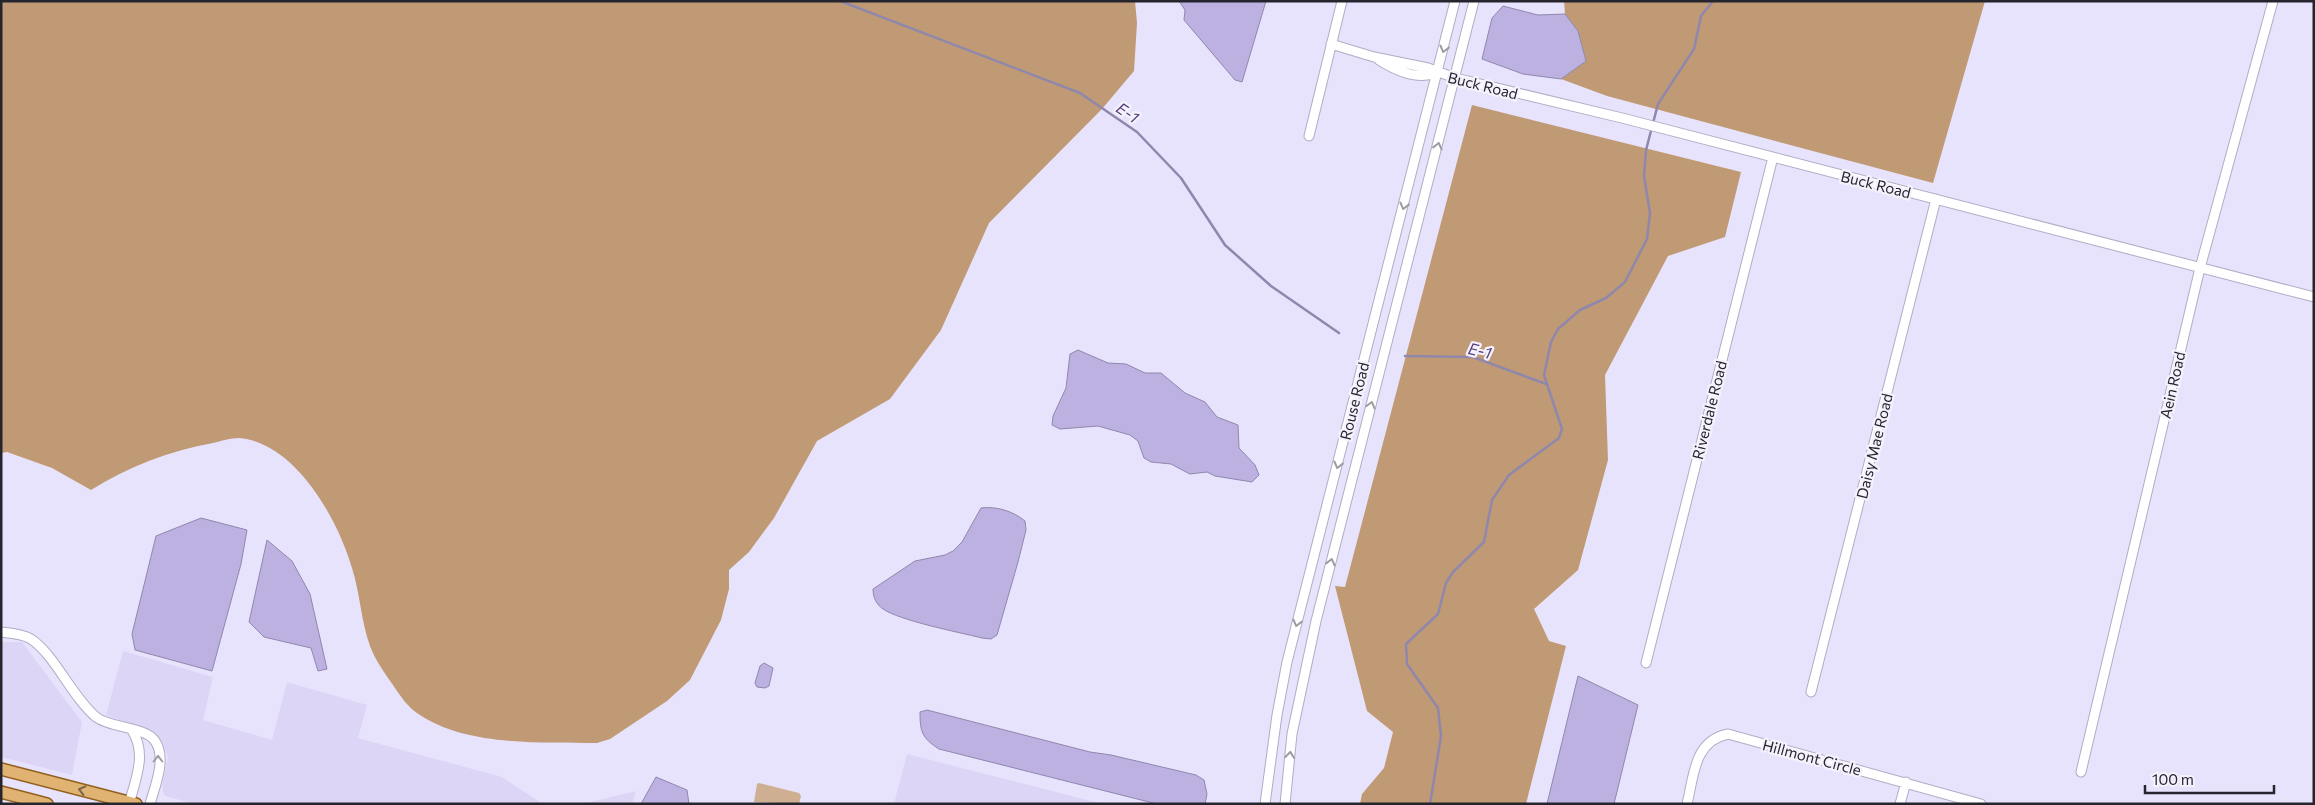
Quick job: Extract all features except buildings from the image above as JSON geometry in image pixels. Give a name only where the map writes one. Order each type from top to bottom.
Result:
[{"type":"main road","points":[[1,769],[132,803]]},
{"type":"main road","points":[[1,792],[48,804]]},
{"type":"street","points":[[1309,136],[1342,1]]},
{"type":"street","name":"Rouse Road","points":[[1265,804],[1277,715],[1287,662],[1456,1]]},
{"type":"street","name":"Rouse Road","points":[[1284,804],[1292,734],[1305,667],[1474,1]]},
{"type":"street","name":"Aein Road","points":[[2081,772],[2200,268],[2273,1]]},
{"type":"street","name":"Buck Road","points":[[1331,44],[1374,57],[1426,77],[1437,73],[1622,118],[2314,297]]},
{"type":"street","name":"Riverdale Road","points":[[1646,663],[1773,157]]},
{"type":"street","name":"Daisy Mae Road","points":[[1811,692],[1936,199]]},
{"type":"street","points":[[1,632],[29,638],[39,646],[84,708],[101,721],[150,735],[156,741],[160,756],[150,804]]},
{"type":"street","points":[[1287,662],[1305,667]]},
{"type":"street","points":[[132,730],[139,742],[140,762],[132,803]]},
{"type":"street","name":"Hillmont Circle","points":[[1687,804],[1700,754],[1705,744],[1716,736],[1728,734],[1981,804]]},
{"type":"street","points":[[1900,804],[1906,782]]},
{"type":"shaded area","points":[[1,1],[1135,1],[1137,23],[1134,71],[1102,109],[989,223],[941,330],[890,399],[817,441],[774,518],[749,552],[729,570],[729,589],[721,620],[690,680],[667,701],[610,739],[597,743],[552,743],[504,740],[458,732],[436,724],[417,713],[408,705],[384,673],[372,651],[352,568],[336,528],[325,507],[312,487],[296,469],[279,454],[260,443],[236,438],[181,450],[135,467],[91,490],[52,468],[7,452],[1,453]]},
{"type":"shaded area","points":[[1179,1],[1266,1],[1242,82],[1235,80],[1184,20],[1185,10]]},
{"type":"shaded area","points":[[1564,1],[1985,1],[1933,183],[1607,96],[1561,79],[1586,61],[1578,31],[1565,14]]},
{"type":"shaded area","points":[[1503,6],[1538,15],[1565,14],[1578,31],[1586,61],[1561,79],[1523,74],[1482,59],[1492,18]]},
{"type":"shaded area","points":[[1472,105],[1741,172],[1725,237],[1668,256],[1605,375],[1608,460],[1578,570],[1534,609],[1549,641],[1566,646],[1526,804],[1360,804],[1362,794],[1384,768],[1393,732],[1367,711],[1335,586],[1345,587]]},
{"type":"shaded area","points":[[1078,350],[1108,363],[1126,364],[1145,373],[1161,373],[1185,393],[1205,402],[1217,417],[1238,425],[1239,448],[1255,465],[1259,475],[1252,482],[1215,476],[1207,472],[1190,474],[1171,464],[1151,462],[1144,458],[1138,441],[1130,435],[1098,426],[1060,429],[1052,425],[1053,416],[1066,388],[1070,354]]},
{"type":"shaded area","points":[[981,508],[1004,510],[1015,514],[1025,521],[1026,530],[997,635],[991,639],[982,638],[930,626],[903,618],[878,605],[874,598],[873,589],[915,561],[945,555],[953,551],[962,542]]},
{"type":"shaded area","points":[[201,518],[247,530],[241,564],[212,671],[135,650],[132,634],[156,536]]},
{"type":"shaded area","points":[[267,540],[292,561],[310,594],[327,669],[318,671],[311,648],[264,637],[249,622]]},
{"type":"shaded area","points":[[1,642],[22,642],[82,722],[72,775],[1,757]]},
{"type":"shaded area","points":[[123,651],[213,677],[203,720],[272,740],[287,682],[367,705],[358,738],[502,777],[543,804],[194,804],[169,797],[164,795],[162,786],[168,757],[161,739],[152,732],[106,715]]},
{"type":"shaded area","points":[[764,663],[773,668],[769,686],[765,688],[757,687],[755,683],[760,666]]},
{"type":"shaded area","points":[[1578,676],[1638,705],[1614,804],[1547,804]]},
{"type":"shaded area","points":[[927,710],[1090,752],[1111,755],[1196,775],[1204,780],[1207,794],[1205,804],[1157,804],[939,749],[923,734],[920,712]]},
{"type":"shaded area","points":[[907,754],[1103,804],[894,804]]},
{"type":"shaded area","points":[[656,777],[687,790],[689,804],[641,804]]},
{"type":"shaded area","points":[[757,784],[799,793],[801,796],[799,804],[754,802]]},
{"type":"shaded area","points":[[636,791],[632,804],[582,804]]},
{"type":"waterway","name":"E-1","points":[[840,1],[1080,93],[1137,132],[1181,178],[1225,245],[1271,286],[1339,333]]},
{"type":"waterway","points":[[1430,804],[1441,736],[1438,708],[1407,664],[1406,644],[1438,614],[1446,583],[1453,572],[1484,542],[1492,500],[1509,475],[1559,438],[1562,429],[1544,375],[1551,342],[1558,329],[1580,310],[1606,298],[1625,282],[1647,239],[1650,213],[1644,176],[1646,150],[1658,104],[1694,49],[1701,16],[1713,1]]},
{"type":"waterway","name":"E-1","points":[[1405,356],[1473,357],[1546,384]]}]
